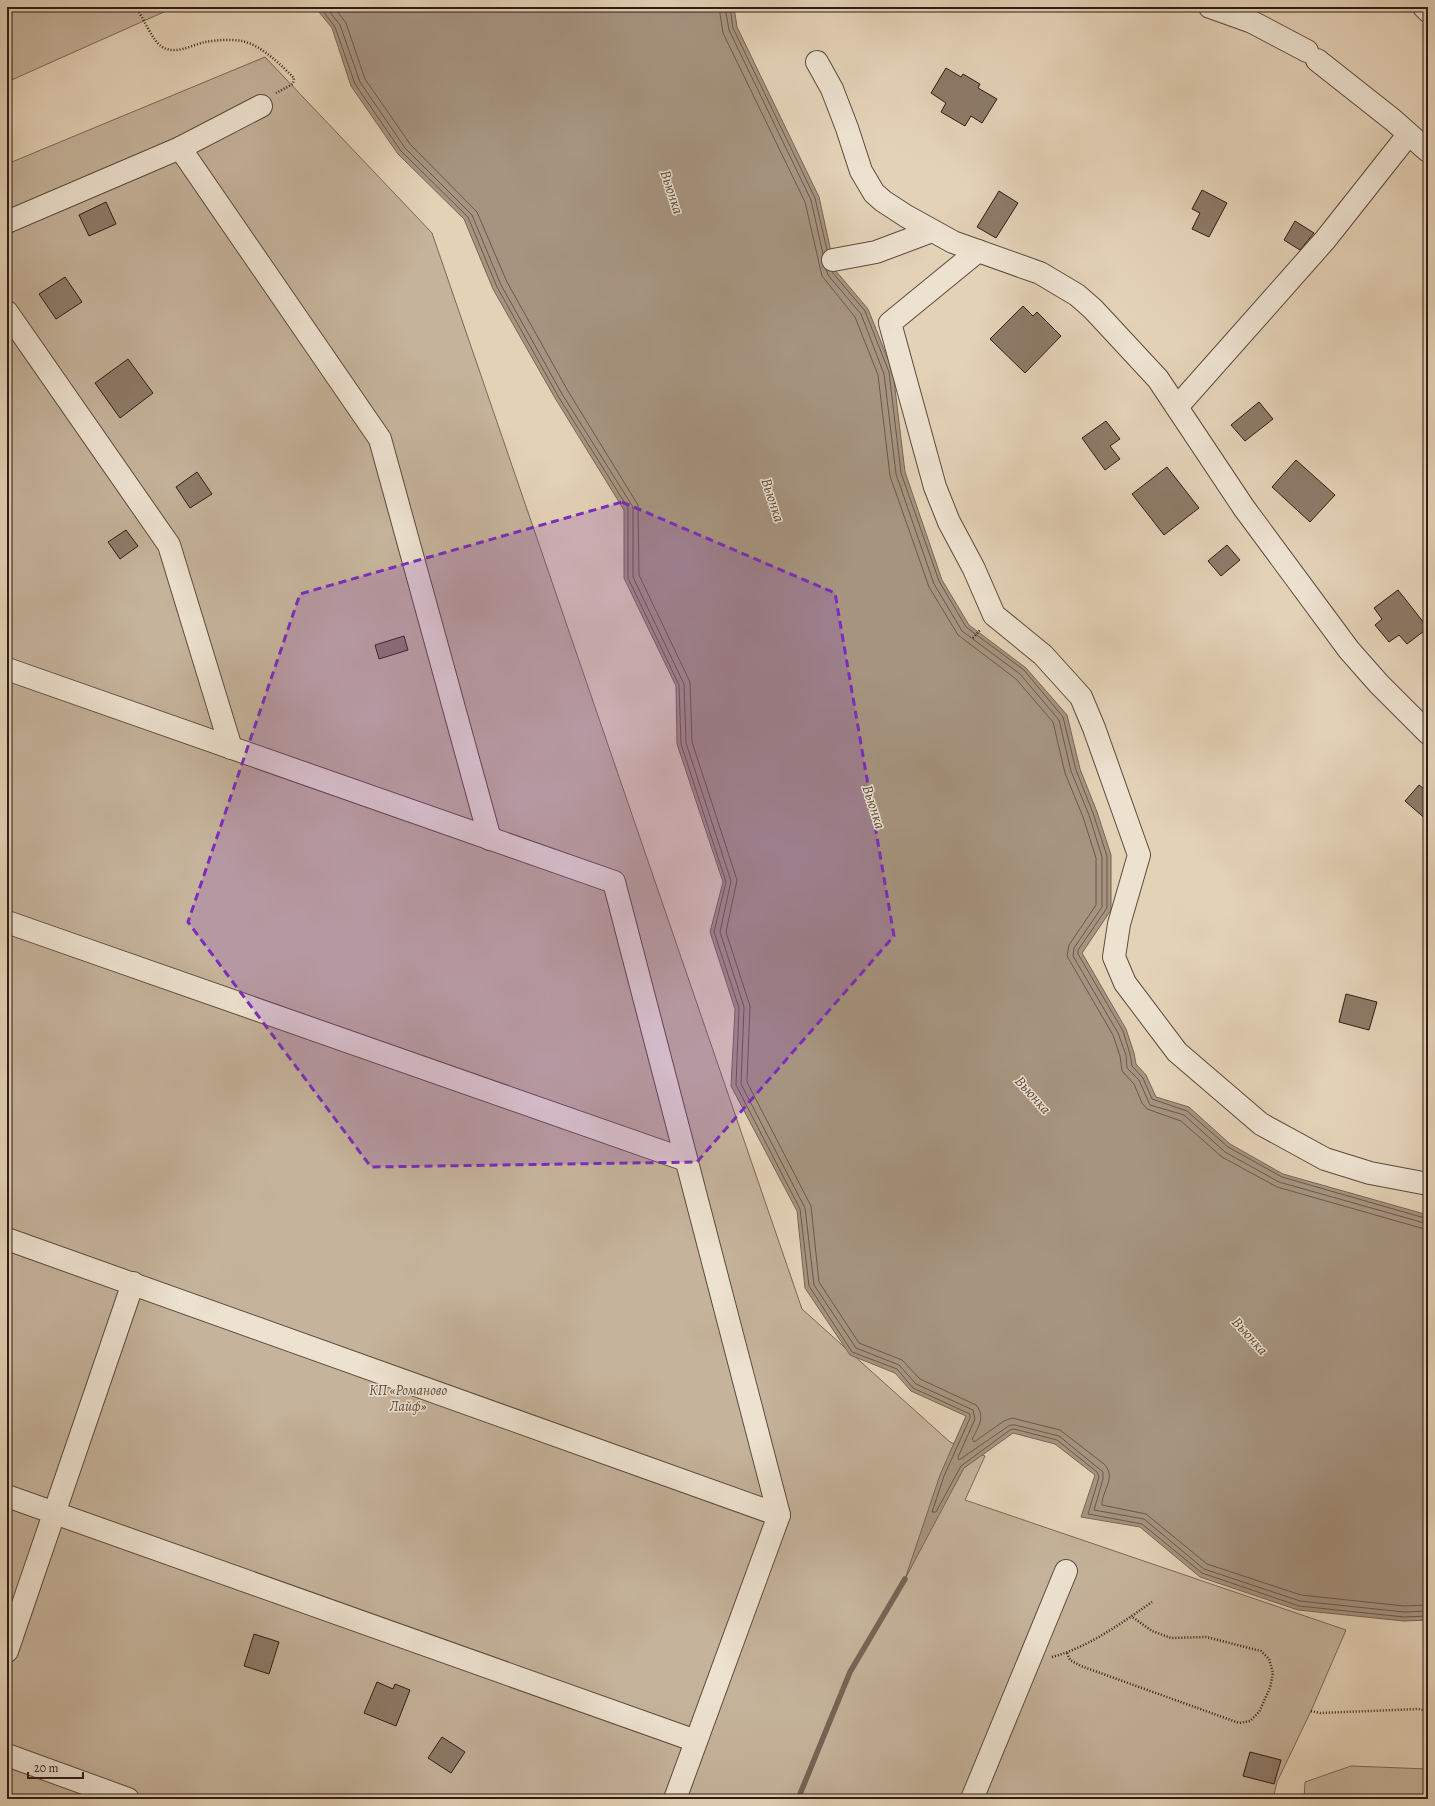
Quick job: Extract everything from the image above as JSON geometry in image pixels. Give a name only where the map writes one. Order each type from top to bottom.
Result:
[{"type":"street","points":[[1210,7],[1252,22],[1312,56],[1393,120],[1408,135],[1428,151]]},
{"type":"street","points":[[1424,7],[1428,11]]},
{"type":"street","points":[[817,62],[832,89],[861,171],[867,183],[874,192],[883,201],[932,231],[953,242],[1040,273],[1077,296],[1093,309],[1158,379],[1244,508],[1349,650],[1379,684],[1428,733]]},
{"type":"street","points":[[7,222],[180,148],[261,106]]},
{"type":"street","points":[[1177,408],[1325,240],[1408,135]]},
{"type":"street","points":[[180,148],[380,439],[490,839]]},
{"type":"street","points":[[833,260],[876,252],[932,231]]},
{"type":"street","points":[[978,251],[890,323],[935,487],[948,522],[974,569],[994,615],[1043,655],[1081,697],[1097,736],[1139,855],[1119,924],[1114,957],[1125,983],[1177,1052],[1260,1124],[1325,1159],[1370,1174],[1428,1184]]},
{"type":"street","points":[[7,312],[169,545],[231,748]]},
{"type":"street","points":[[7,669],[614,882],[779,1515],[675,1799]]},
{"type":"street","points":[[7,922],[686,1160]]},
{"type":"street","points":[[7,1238],[779,1515]]},
{"type":"street","points":[[7,1651],[133,1283]]},
{"type":"street","points":[[7,1496],[696,1741]]},
{"type":"street","points":[[972,1799],[1066,1570]]},
{"type":"street","points":[[7,1756],[128,1799]]},
{"type":"path","points":[[136,7],[161,47],[181,50],[204,42],[220,40],[242,41],[261,49],[288,72],[294,81],[293,84],[277,92],[261,106]]},
{"type":"path","points":[[1029,1660],[1039,1661],[1067,1653],[1106,1634],[1152,1602]]},
{"type":"path","points":[[1067,1653],[1070,1660],[1081,1666],[1239,1723],[1250,1721],[1259,1712],[1270,1688],[1273,1673],[1269,1659],[1262,1651],[1206,1637],[1171,1638],[1152,1631],[1131,1616]]},
{"type":"path","points":[[1311,1711],[1320,1713],[1418,1709],[1428,1711]]},
{"type":"highlighted area","points":[[622,502],[835,593],[894,936],[697,1162],[371,1167],[188,922],[300,594]]},
{"type":"green space","points":[[7,7],[175,7],[7,82]]},
{"type":"green space","name":"КП «Романово Лайф»","points":[[265,57],[432,233],[802,1309],[950,1442],[985,1456],[965,1500],[1346,1630],[1311,1711],[1277,1782],[1273,1799],[7,1799],[7,164]]},
{"type":"green space","points":[[1351,1766],[1428,1769],[1428,1799],[1304,1799],[1305,1782]]},
{"type":"water","name":"Вьюнка","points":[[315,7],[734,7],[737,27],[819,197],[835,270],[868,309],[893,372],[905,472],[942,580],[969,625],[1026,668],[1067,715],[1080,769],[1097,812],[1111,855],[1111,910],[1082,953],[1126,1029],[1136,1064],[1146,1075],[1156,1097],[1189,1107],[1230,1144],[1283,1174],[1428,1215],[1428,1620],[1404,1621],[1298,1610],[1200,1577],[1140,1527],[1081,1517],[1095,1475],[1055,1444],[1013,1433],[964,1468],[905,1579],[940,1475],[966,1416],[911,1391],[895,1373],[850,1355],[805,1288],[797,1211],[731,1086],[735,1009],[710,932],[723,882],[677,744],[676,686],[624,578],[624,510],[555,398],[493,289],[464,219],[398,154],[351,86],[332,28]]},
{"type":"building","points":[[946,68],[961,77],[963,74],[980,84],[978,88],[997,99],[982,123],[971,116],[965,126],[941,112],[946,103],[931,93]]},
{"type":"building","points":[[1202,190],[1227,203],[1209,237],[1192,229],[1200,213],[1192,209]]},
{"type":"building","points":[[999,191],[1018,203],[996,238],[977,227]]},
{"type":"building","points":[[106,202],[116,224],[89,236],[79,215]]},
{"type":"building","points":[[1295,221],[1314,233],[1300,250],[1284,240]]},
{"type":"building","points":[[65,277],[82,302],[56,319],[39,294]]},
{"type":"building","points":[[1023,306],[1033,316],[1037,312],[1061,336],[1025,373],[990,339]]},
{"type":"building","points":[[128,359],[153,393],[120,418],[95,383]]},
{"type":"building","points":[[1259,402],[1273,419],[1245,441],[1231,425]]},
{"type":"building","points":[[1106,421],[1120,439],[1110,446],[1120,459],[1105,470],[1082,438]]},
{"type":"building","points":[[1296,460],[1335,495],[1310,522],[1272,487]]},
{"type":"building","points":[[1167,467],[1199,508],[1164,535],[1132,494]]},
{"type":"building","points":[[197,472],[212,494],[190,508],[176,487]]},
{"type":"building","points":[[126,530],[138,546],[120,559],[108,542]]},
{"type":"building","points":[[1227,545],[1240,560],[1221,576],[1208,561]]},
{"type":"building","points":[[1398,590],[1428,628],[1407,644],[1399,635],[1389,642],[1375,625],[1382,619],[1374,608]]},
{"type":"building","points":[[404,636],[408,650],[379,659],[375,645]]},
{"type":"building","points":[[1419,785],[1428,792],[1428,821],[1405,801]]},
{"type":"building","points":[[1346,994],[1377,1002],[1369,1030],[1339,1022]]},
{"type":"building","points":[[254,1634],[279,1642],[269,1674],[244,1666]]},
{"type":"building","points":[[377,1682],[393,1689],[395,1684],[410,1690],[396,1726],[364,1713]]},
{"type":"building","points":[[442,1737],[465,1752],[451,1773],[428,1758]]},
{"type":"building","points":[[1250,1752],[1281,1760],[1274,1784],[1243,1776]]},
{"type":"waterway","points":[[798,1799],[850,1672],[905,1579]]}]
